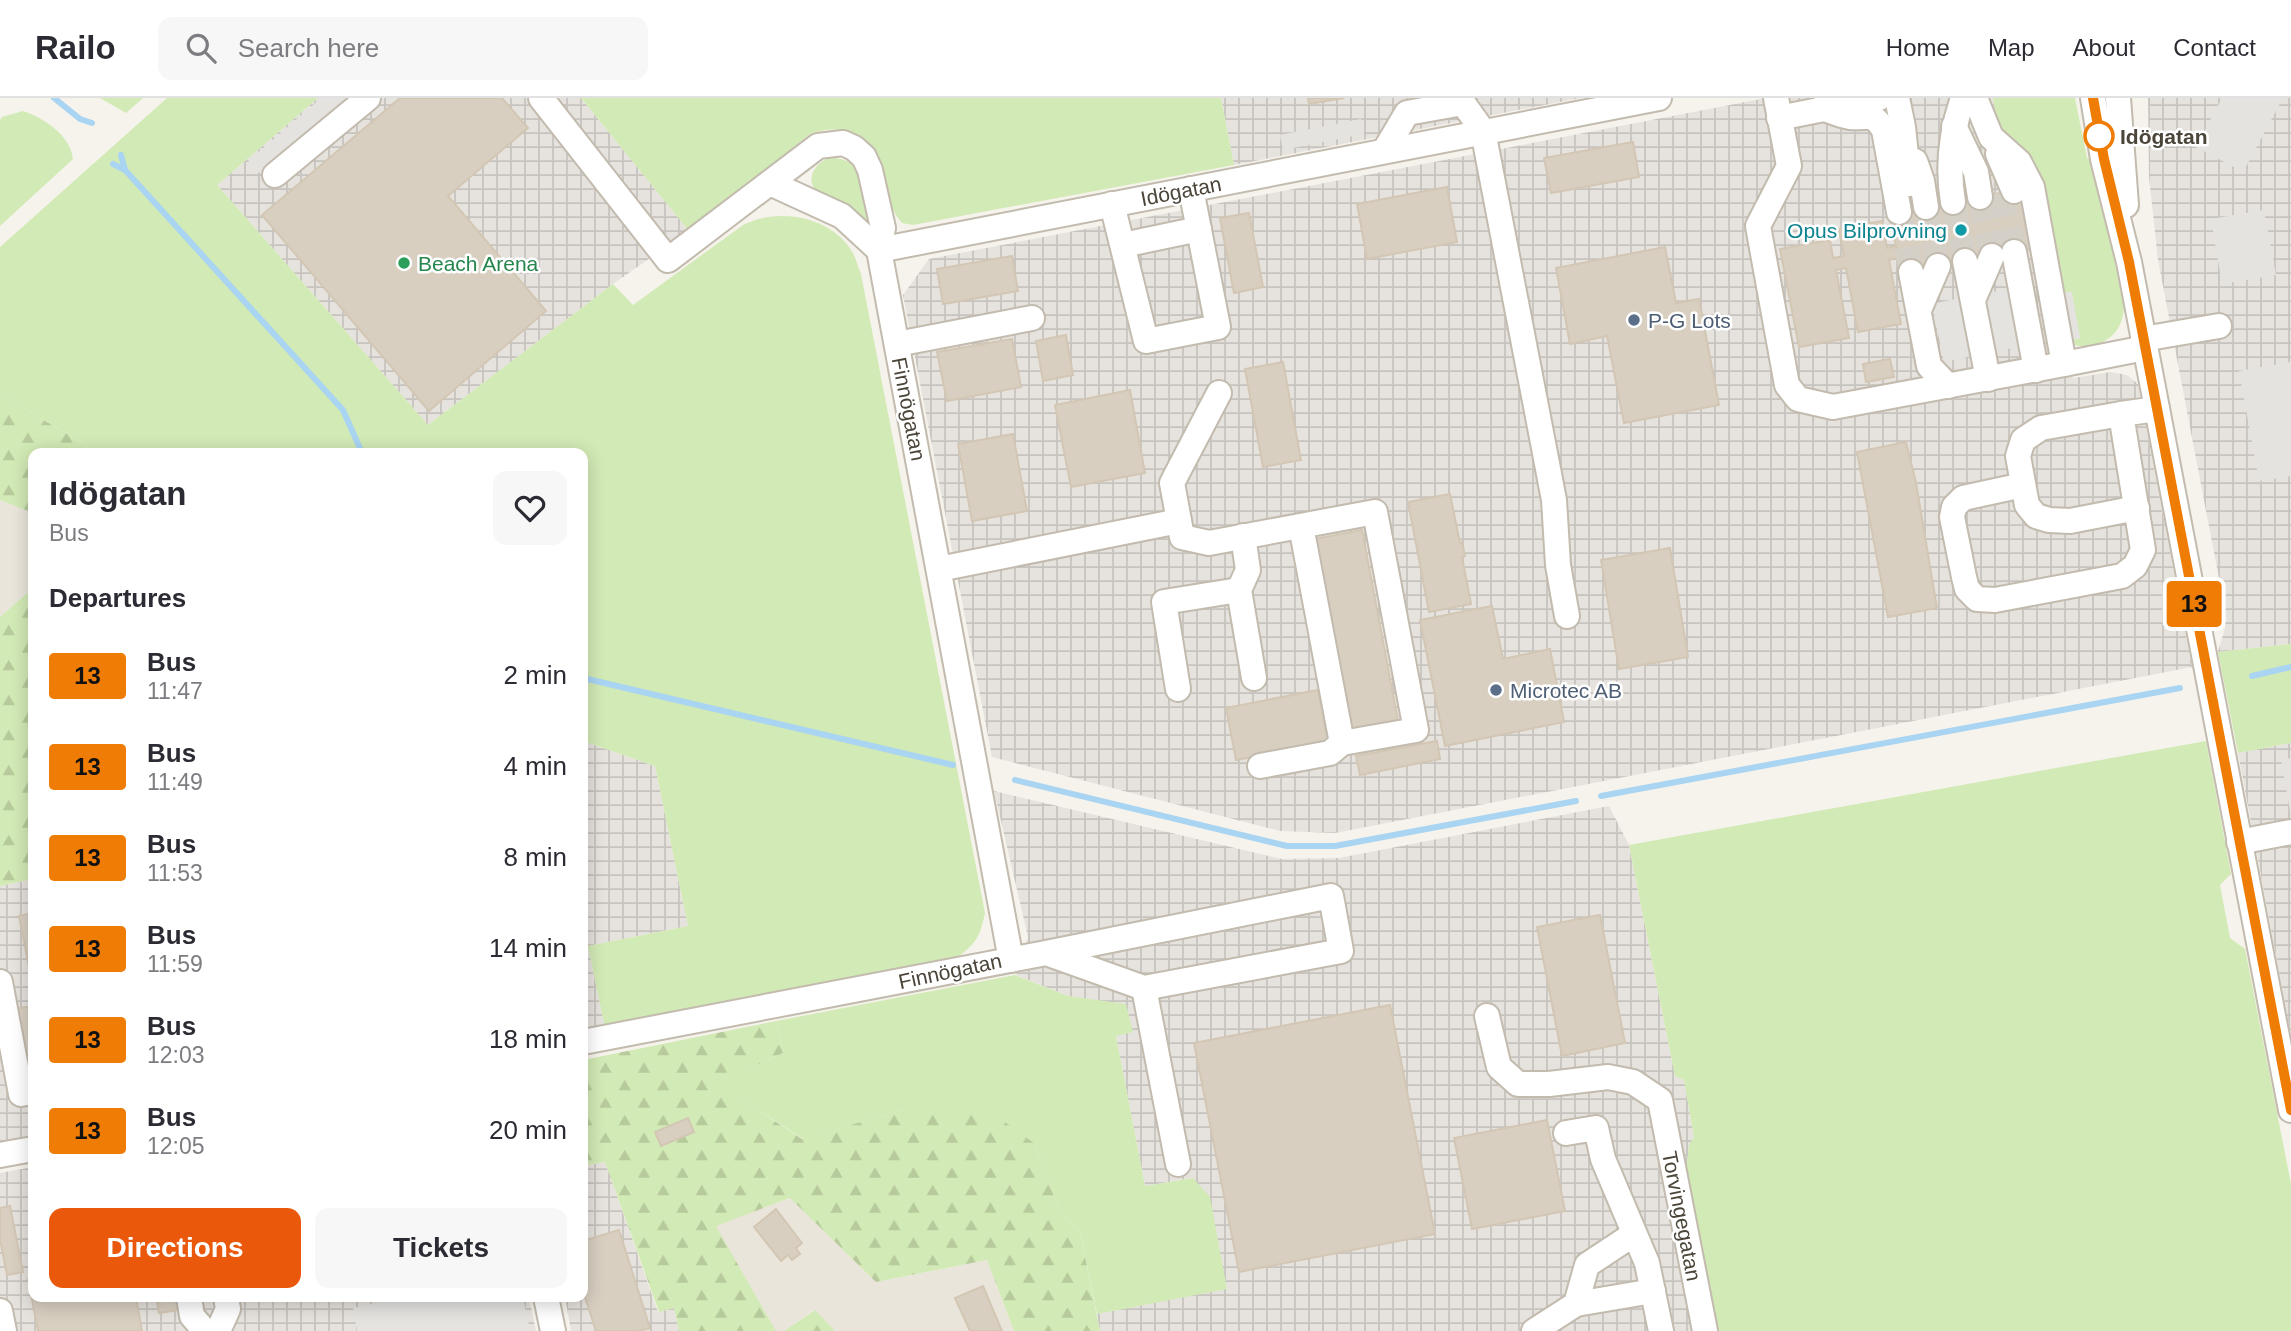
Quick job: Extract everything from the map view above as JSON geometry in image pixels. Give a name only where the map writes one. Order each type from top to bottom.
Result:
[{"type":"street","points":[[275,175],[368,98]]},
{"type":"street","name":"Finnögatan","points":[[541,98],[668,260],[818,146],[843,143],[864,157],[883,228],[879,250],[1011,960],[588,1041]]},
{"type":"street","name":"Idögatan","points":[[879,250],[1659,98]]},
{"type":"street","points":[[1879,98],[1822,108],[1777,108],[1788,166],[1758,226],[1787,385],[1798,398],[1833,407],[2036,370],[2218,326]]},
{"type":"street","points":[[1822,108],[1850,117],[1869,116],[1877,120],[1884,130],[1913,209],[1897,98]]},
{"type":"street","points":[[1963,98],[1954,125],[1983,196],[1992,137]]},
{"type":"street","points":[[1975,98],[1992,137],[2019,162],[2032,187],[2064,364]]},
{"type":"street","points":[[2092,98],[2129,262],[2291,1110]]},
{"type":"street","points":[[2118,98],[2129,262]]},
{"type":"street","points":[[1483,131],[1555,500],[1558,565],[1567,616]]},
{"type":"street","points":[[770,183],[842,216],[879,250]]},
{"type":"street","points":[[1112,204],[1146,341],[1218,327],[1191,189]]},
{"type":"street","points":[[1123,245],[1199,229]]},
{"type":"street","points":[[1988,379],[1973,300],[1995,256],[2021,290],[2036,370]]},
{"type":"street","points":[[1924,269],[1919,310],[1929,366],[1948,386]]},
{"type":"street","points":[[897,344],[1032,318]]},
{"type":"street","points":[[1219,393],[1172,483],[1182,537],[1209,542],[1376,512],[1416,730],[1342,743],[1330,753],[1260,766]]},
{"type":"street","points":[[2137,508],[2070,521],[2036,516],[2027,505],[2018,456],[2023,440],[2041,428],[2157,408]]},
{"type":"street","points":[[2023,485],[1962,498],[1954,507],[1952,517],[1964,577],[1967,589],[1976,599],[1995,600],[2122,576],[2135,566],[2143,550],[2121,414]]},
{"type":"street","points":[[939,569],[1179,522]]},
{"type":"street","points":[[1301,526],[1342,743]]},
{"type":"street","points":[[1243,536],[1248,570],[1239,590],[1254,678]]},
{"type":"street","points":[[1178,689],[1164,602],[1239,590]]},
{"type":"street","points":[[2239,842],[2291,832]]},
{"type":"street","points":[[1011,960],[1046,953],[1331,896],[1340,951],[1144,988],[1046,953]]},
{"type":"street","points":[[0,982],[7,1060],[21,1094],[28,1093]]},
{"type":"street","points":[[1144,988],[1178,1164]]},
{"type":"street","name":"Torvingegatan","points":[[1487,1016],[1499,1067],[1518,1084],[1549,1084],[1608,1077],[1633,1082],[1660,1100],[1705,1331]]},
{"type":"street","points":[[1566,1133],[1596,1128],[1603,1159],[1647,1264],[1661,1331]]},
{"type":"street","points":[[0,1156],[28,1150]]},
{"type":"street","points":[[1576,1304],[1587,1265],[1634,1234]]},
{"type":"street","points":[[1534,1331],[1576,1304],[1653,1291]]},
{"type":"street","points":[[190,1302],[192,1316],[205,1331]]},
{"type":"street","points":[[218,1331],[228,1308],[227,1302]]},
{"type":"street","points":[[547,1302],[553,1331]]},
{"type":"street","points":[[0,1311],[4,1331]]},
{"type":"shaded area","points":[[318,98],[581,98],[689,231],[613,284],[428,425],[217,185]]},
{"type":"shaded area","points":[[321,98],[346,98],[259,173],[248,161]]},
{"type":"shaded area","points":[[1221,98],[1581,98],[1234,165]]},
{"type":"shaded area","points":[[1766,98],[1993,98],[2001,140],[2066,341],[2073,378],[2111,372],[2127,375],[2138,384],[2192,667],[1335,833],[1280,831],[992,757],[903,295],[929,259]]},
{"type":"shaded area","points":[[2148,98],[2291,98],[2291,644],[2218,652],[2225,628],[2225,610],[2158,260],[2149,177]]},
{"type":"shaded area","points":[[2222,98],[2283,98],[2243,172],[2196,147]]},
{"type":"shaded area","points":[[1361,119],[1364,134],[1283,150],[1280,135]]},
{"type":"shaded area","points":[[2264,210],[2276,275],[2222,284],[2211,219]]},
{"type":"shaded area","points":[[2012,288],[2023,346],[1994,352],[1983,294]]},
{"type":"shaded area","points":[[2072,292],[2080,338],[2066,341],[2058,294]]},
{"type":"shaded area","points":[[1960,298],[1972,356],[1944,362],[1932,304]]},
{"type":"shaded area","points":[[2291,362],[2291,476],[2259,481],[2239,371]]},
{"type":"shaded area","points":[[0,500],[28,511],[28,592],[0,617]]},
{"type":"shaded area","points":[[588,743],[655,766],[688,926],[588,946]]},
{"type":"shaded area","points":[[2291,743],[2291,1036],[2238,753]]},
{"type":"shaded area","points":[[2291,758],[2291,811],[2290,811],[2281,760]]},
{"type":"shaded area","points":[[994,791],[1282,859],[1339,858],[1609,806],[1629,845],[1675,1076],[1684,1080],[1694,1137],[1689,1146],[1686,1172],[1719,1331],[1100,1331],[1097,1314],[1227,1288],[1192,1178],[1145,1186],[1116,1036],[1126,1005],[1068,996],[1016,975],[1028,937]]},
{"type":"shaded area","points":[[28,880],[28,1139],[0,1145],[0,886]]},
{"type":"shaded area","points":[[588,946],[605,1028],[588,1032]]},
{"type":"shaded area","points":[[605,1162],[658,1312],[674,1308],[679,1331],[571,1331],[566,1302],[588,1302],[588,1165]]},
{"type":"shaded area","points":[[28,1168],[28,1302],[530,1302],[536,1331],[0,1331],[0,1173]]},
{"type":"shaded area","points":[[791,1198],[876,1282],[987,1260],[1014,1331],[835,1331],[814,1310],[784,1331],[776,1331],[715,1225]]},
{"type":"shaded area","points":[[382,1302],[524,1302],[530,1331],[357,1331],[353,1308]]},
{"type":"green space","points":[[100,98],[143,98],[126,113]]},
{"type":"green space","points":[[167,98],[318,98],[217,185],[428,425],[613,284],[633,305],[743,225],[757,220],[788,216],[803,218],[832,230],[844,240],[853,253],[861,274],[985,913],[976,939],[955,959],[605,1028],[588,946],[688,926],[655,766],[588,743],[588,448],[90,448],[0,394],[0,247]]},
{"type":"green space","points":[[581,98],[1221,98],[1234,165],[913,225],[902,223],[893,210],[876,153],[869,144],[846,131],[819,131],[810,134],[689,231]]},
{"type":"green space","points":[[1993,98],[2075,98],[2087,158],[2094,161],[2124,308],[2117,330],[2107,340],[2086,346],[2066,341],[2080,338],[2071,292],[2058,294],[2001,140]]},
{"type":"green space","points":[[23,111],[55,129],[67,142],[73,159],[0,226],[0,120]]},
{"type":"green space","points":[[828,158],[845,160],[854,168],[864,193],[872,227],[815,190],[812,175]]},
{"type":"green space","points":[[0,394],[90,448],[28,448],[28,511],[0,500]]},
{"type":"green space","points":[[28,592],[28,880],[0,886],[0,617]]},
{"type":"green space","points":[[2291,644],[2291,743],[2238,753],[2218,652]]},
{"type":"green space","points":[[2206,741],[2231,874],[2220,885],[2230,938],[2245,949],[2291,1184],[2291,1331],[1719,1331],[1686,1172],[1689,1145],[1694,1137],[1684,1080],[1675,1076],[1629,845]]},
{"type":"green space","points":[[1015,975],[1068,996],[1126,1004],[1133,1032],[1116,1036],[1145,1186],[1193,1178],[1210,1197],[1227,1289],[1097,1314],[1080,1231],[1059,1210],[1035,1144],[903,1110],[803,1139],[716,1083],[783,1053],[776,1021]]},
{"type":"green space","points":[[776,1021],[783,1053],[717,1083],[802,1139],[903,1110],[994,1114],[1035,1144],[1059,1210],[1080,1231],[1100,1331],[1014,1331],[987,1260],[876,1282],[790,1198],[716,1226],[776,1331],[679,1331],[674,1308],[659,1312],[605,1162],[588,1165],[588,1059]]},
{"type":"green space","points":[[815,1310],[835,1331],[784,1331]]},
{"type":"building","name":"Beach Arena","points":[[400,98],[502,98],[528,128],[448,196],[546,311],[429,411],[262,215]]},
{"type":"building","points":[[1308,98],[1344,98],[1309,104]]},
{"type":"building","points":[[1633,142],[1639,177],[1551,193],[1544,158]]},
{"type":"building","points":[[1447,187],[1457,242],[1367,259],[1357,204]]},
{"type":"building","name":"Opus Bilprovning","points":[[2021,189],[2032,249],[1901,273],[1890,214]]},
{"type":"building","points":[[1249,213],[1263,287],[1234,293],[1220,218]]},
{"type":"building","points":[[1882,221],[1887,248],[1896,246],[1898,258],[1889,260],[1901,324],[1858,332],[1846,268],[1836,270],[1849,338],[1799,347],[1780,249],[1830,240],[1833,258],[1844,256],[1839,229]]},
{"type":"building","name":"P-G Lots","points":[[1665,247],[1676,303],[1699,299],[1719,405],[1624,423],[1607,336],[1570,344],[1556,268]]},
{"type":"building","points":[[1012,256],[1018,291],[943,304],[937,269]]},
{"type":"building","points":[[1066,335],[1073,375],[1043,381],[1036,341]]},
{"type":"building","points":[[1012,339],[1021,387],[947,401],[937,352]]},
{"type":"building","points":[[1890,359],[1894,377],[1866,382],[1863,364]]},
{"type":"building","points":[[1283,362],[1301,460],[1263,467],[1245,369]]},
{"type":"building","points":[[1130,390],[1145,473],[1071,487],[1055,405]]},
{"type":"building","points":[[1013,434],[1027,511],[972,521],[958,444]]},
{"type":"building","points":[[1906,442],[1916,483],[1937,608],[1888,617],[1857,452]]},
{"type":"building","points":[[1450,494],[1465,556],[1462,557],[1471,604],[1429,612],[1408,502]]},
{"type":"building","points":[[1362,530],[1398,721],[1351,730],[1315,539]]},
{"type":"building","points":[[1670,548],[1688,657],[1619,669],[1601,560]]},
{"type":"building","name":"Microtec AB","points":[[1492,606],[1503,659],[1550,649],[1564,722],[1445,746],[1420,620]]},
{"type":"building","points":[[1318,690],[1328,743],[1236,760],[1226,708]]},
{"type":"building","points":[[1437,741],[1440,759],[1360,775],[1356,756]]},
{"type":"building","points":[[28,914],[28,962],[19,916]]},
{"type":"building","points":[[1600,915],[1625,1043],[1562,1056],[1537,927]]},
{"type":"building","points":[[1390,1005],[1435,1234],[1239,1272],[1194,1043]]},
{"type":"building","points":[[28,1007],[28,1078],[15,1009]]},
{"type":"building","points":[[688,1118],[694,1132],[661,1146],[655,1132]]},
{"type":"building","points":[[1547,1120],[1565,1211],[1472,1229],[1454,1138]]},
{"type":"building","points":[[10,1206],[23,1272],[7,1275],[0,1240],[0,1208]]},
{"type":"building","points":[[776,1209],[802,1243],[796,1248],[800,1254],[792,1260],[788,1255],[781,1261],[754,1227]]},
{"type":"building","points":[[619,1230],[650,1328],[639,1331],[596,1331],[587,1302],[588,1239]]},
{"type":"building","points":[[983,1286],[1002,1331],[970,1331],[955,1298]]},
{"type":"building","points":[[32,1302],[137,1302],[142,1331],[38,1331]]},
{"type":"building","points":[[157,1302],[176,1302],[178,1310],[159,1313]]},
{"type":"waterway","points":[[54,98],[80,119],[92,123]]},
{"type":"waterway","points":[[121,155],[125,170]]},
{"type":"waterway","points":[[113,164],[125,170],[343,410],[360,448]]},
{"type":"waterway","points":[[2252,676],[2291,667]]},
{"type":"waterway","points":[[588,679],[953,765]]},
{"type":"waterway","points":[[1601,796],[2180,688]]},
{"type":"waterway","points":[[1015,780],[1287,846],[1335,846],[1576,801]]},
{"type":"tunnel","points":[[2001,193],[2014,252]]},
{"type":"tunnel","points":[[1980,197],[1992,256]]},
{"type":"tunnel","points":[[1953,202],[1965,261]]},
{"type":"tunnel","points":[[1926,207],[1938,266]]},
{"type":"tunnel","points":[[1899,212],[1911,272]]},
{"type":"bus line","name":"13","points":[[2093,98],[2104,159],[2129,262],[2291,1110]]},
{"type":"place","name":"Idögatan","points":[[2099,136]]},
{"type":"place","name":"Opus Bilprovning","points":[[1961,230]]},
{"type":"place","name":"Beach Arena","points":[[404,263]]},
{"type":"place","name":"P-G Lots","points":[[1634,320]]},
{"type":"place","name":"Microtec AB","points":[[1496,690]]}]
